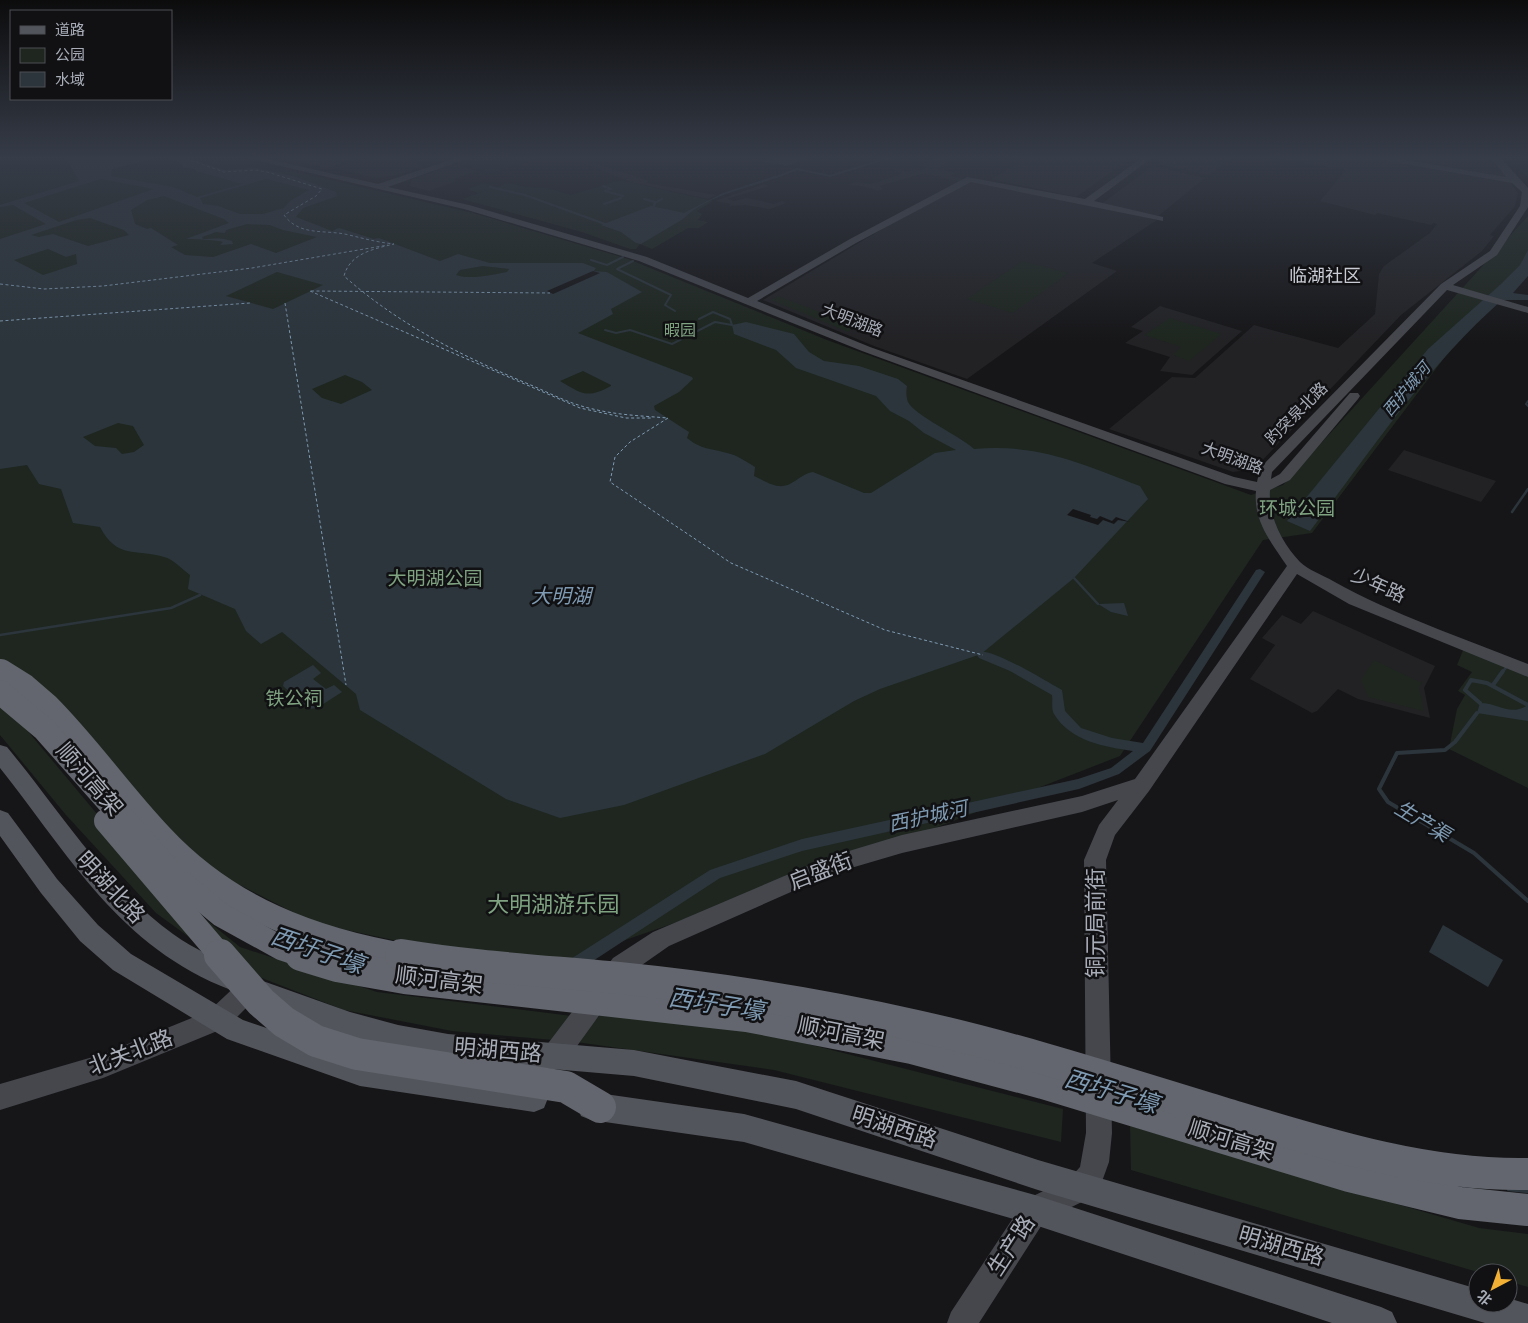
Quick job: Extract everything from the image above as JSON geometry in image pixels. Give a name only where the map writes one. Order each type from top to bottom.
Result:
[{"type":"highway","name":"顺河高架","points":[[0,671],[40,697],[67,725],[161,837],[203,877],[252,908],[298,929],[330,940],[418,958],[738,992],[856,1012],[1011,1049],[1362,1153],[1436,1167],[1510,1175],[1528,1174]]},
{"type":"highway","name":"顺河高架","points":[[10,701],[44,729],[174,877],[221,915],[281,948],[337,966],[405,978],[747,1016],[912,1048],[1043,1083],[1350,1176],[1460,1203],[1528,1210]]},
{"type":"highway","points":[[10,701],[36,736],[144,865],[261,1002],[284,1022],[316,1041],[357,1054],[397,1062],[566,1087],[600,1107]]},
{"type":"main road","name":"大明湖路","points":[[511,219],[567,234],[644,259],[752,300],[927,372],[1230,481],[1264,488]]},
{"type":"main road","points":[[752,300],[895,219]]},
{"type":"main road","name":"趵突泉北路","points":[[1264,488],[1285,477],[1429,314],[1494,253],[1516,219]]},
{"type":"main road","name":"趵突泉北路","points":[[1455,289],[1500,257],[1526,219]]},
{"type":"main road","points":[[1455,289],[1528,310]]},
{"type":"main road","name":"少年路","points":[[1264,488],[1262,501],[1268,525],[1295,566],[1355,600],[1528,671]]},
{"type":"main road","name":"铜元局前街","points":[[1080,1188],[1090,1177],[1096,1162],[1100,1133],[1095,860],[1106,831],[1142,786],[1295,566]]},
{"type":"main road","name":"明湖北路","points":[[0,753],[63,837],[120,904],[160,938],[250,988]]},
{"type":"main road","name":"启盛街","points":[[555,1055],[621,966],[661,940],[830,866],[902,844],[1082,804],[1142,786]]},
{"type":"main road","points":[[0,818],[54,893],[89,933],[122,962],[218,1020]]},
{"type":"main road","name":"明湖西路","points":[[250,988],[350,1025],[398,1038],[448,1047],[634,1063],[796,1095],[1080,1188],[1528,1320]]},
{"type":"main road","name":"北关北路","points":[[0,1097],[103,1066],[218,1020],[250,988]]},
{"type":"main road","name":"明湖西路","points":[[218,1020],[236,1030],[360,1073],[744,1128],[1035,1210],[1381,1323]]},
{"type":"main road","name":"生产路","points":[[962,1323],[1035,1210],[1080,1188]]},
{"type":"shaded area","points":[[900,219],[1157,220],[1092,263],[1117,271],[967,379],[874,346],[763,300]]},
{"type":"shaded area","points":[[1403,219],[1504,219],[1490,235],[1494,236],[1482,251],[1401,315],[1254,469],[1233,472],[1109,429],[1172,377],[1195,378],[1254,325],[1338,348],[1375,314],[1379,274],[1384,266],[1430,233],[1437,224],[1433,223],[1431,225]]},
{"type":"shaded area","points":[[1160,306],[1242,331],[1192,375],[1160,371],[1170,357],[1125,343],[1143,331],[1131,327]]},
{"type":"shaded area","points":[[1404,450],[1496,481],[1481,502],[1388,470]]},
{"type":"shaded area","points":[[1313,611],[1435,666],[1424,688],[1430,718],[1358,699],[1338,689],[1317,711],[1312,713],[1250,679],[1275,645],[1262,638],[1282,615],[1301,624]]},
{"type":"green space","name":"大明湖公园","points":[[0,219],[492,219],[628,259],[827,340],[1251,495],[1283,485],[1526,219],[1528,219],[1528,261],[1463,333],[1312,533],[1263,540],[1120,756],[822,872],[559,963],[444,951],[314,923],[207,868],[0,661]]},
{"type":"green space","points":[[534,219],[699,219],[698,220],[708,222],[699,228],[688,228],[652,249],[640,244],[636,249],[630,249],[582,232]]},
{"type":"green space","points":[[1022,261],[1069,273],[1013,313],[967,299]]},
{"type":"green space","points":[[778,296],[825,314],[835,308],[839,309],[833,314],[859,323],[848,332],[771,300]]},
{"type":"green space","points":[[1170,318],[1222,334],[1189,361],[1173,355],[1181,347],[1144,335]]},
{"type":"green space","points":[[1464,648],[1528,675],[1528,788],[1449,749],[1457,709],[1465,695],[1458,691],[1472,672],[1457,665]]},
{"type":"green space","points":[[1374,660],[1422,683],[1419,687],[1424,711],[1368,697],[1361,680]]},
{"type":"green space","points":[[0,705],[21,723],[143,869],[240,947],[377,992],[572,1016],[553,1040],[452,1031],[344,1010],[226,964],[156,913],[66,815],[0,735]]},
{"type":"green space","points":[[600,1015],[753,1030],[1063,1109],[1061,1142],[774,1070],[576,1042]]},
{"type":"green space","points":[[1130,1126],[1479,1228],[1528,1234],[1528,1287],[1518,1284],[1518,1263],[1468,1263],[1468,1269],[1131,1170]]},
{"type":"water","name":"大明湖","points":[[37,219],[53,219],[59,222],[68,219],[85,219],[31,235],[39,237],[53,234],[88,246],[129,235],[124,230],[92,219],[133,219],[135,224],[147,229],[151,228],[178,245],[171,247],[185,255],[213,257],[251,244],[276,253],[317,237],[283,230],[270,225],[247,224],[226,230],[225,233],[216,232],[202,237],[203,239],[217,238],[228,240],[232,241],[233,244],[220,245],[223,242],[186,239],[229,223],[223,219],[300,219],[332,231],[339,228],[374,239],[379,238],[440,261],[458,254],[490,263],[583,263],[596,268],[594,271],[607,272],[642,292],[611,309],[613,314],[578,333],[692,377],[693,379],[679,392],[654,406],[655,410],[689,432],[687,438],[692,442],[702,447],[731,454],[742,459],[755,467],[754,476],[770,484],[784,486],[813,472],[864,493],[871,493],[935,453],[956,450],[924,433],[909,421],[890,411],[876,396],[796,368],[776,350],[734,334],[732,325],[746,322],[794,334],[809,352],[824,361],[859,366],[898,379],[907,386],[907,400],[912,407],[974,449],[1019,449],[1059,457],[1140,486],[1148,499],[1074,578],[981,654],[880,689],[854,701],[765,754],[624,805],[560,818],[506,799],[360,710],[356,694],[282,632],[261,644],[246,631],[235,609],[188,589],[190,575],[171,560],[153,554],[120,549],[113,544],[100,527],[73,523],[61,489],[39,484],[27,465],[0,469],[0,239],[46,224]],"holes":[[[48,249],[66,257],[76,254],[77,264],[43,275],[14,260]],[[483,266],[509,269],[507,272],[468,277],[456,275],[460,270]],[[277,272],[323,285],[273,309],[226,296]],[[583,371],[611,386],[590,394],[579,392],[560,381]],[[345,375],[362,382],[372,390],[341,404],[322,398],[312,389]],[[118,423],[133,426],[144,445],[134,452],[122,454],[116,448],[95,446],[83,437]]]},
{"type":"water","points":[[617,219],[683,219],[641,244],[636,243],[621,232],[601,225]]},
{"type":"water","points":[[1528,250],[1528,276],[1513,293],[1528,295],[1528,300],[1502,300],[1474,326],[1424,381],[1400,411],[1310,531],[1287,521],[1428,349],[1501,284],[1520,265]]},
{"type":"water","points":[[1124,603],[1128,616],[1111,612],[1098,604]]},
{"type":"water","points":[[313,665],[321,673],[313,679],[326,689],[334,685],[342,692],[317,708],[309,709],[283,686],[284,682]]},
{"type":"water","points":[[1480,703],[1510,710],[1528,705],[1528,721],[1477,713]]},
{"type":"water","points":[[1443,925],[1503,960],[1488,987],[1429,952]]},
{"type":"pier","points":[[593,271],[600,273],[553,294],[547,291]]},
{"type":"pier","points":[[1073,509],[1097,519],[1100,516],[1112,521],[1116,517],[1130,522],[1118,520],[1114,524],[1103,520],[1098,525],[1067,515]]},
{"type":"waterway","points":[[590,219],[605,224]]},
{"type":"waterway","points":[[591,260],[607,265],[623,257]]},
{"type":"waterway","points":[[633,261],[617,269],[671,295],[665,305],[675,311]]},
{"type":"waterway","points":[[605,330],[616,333],[630,330],[672,344],[715,322],[732,325],[730,319],[713,312],[699,319]]},
{"type":"waterway","points":[[1528,401],[1526,404],[1528,406]]},
{"type":"waterway","points":[[1512,512],[1528,489]]},
{"type":"waterway","name":"西护城河","points":[[1146,748],[1260,572]]},
{"type":"waterway","points":[[1074,578],[1098,604]]},
{"type":"waterway","points":[[0,635],[171,608],[200,595]]},
{"type":"waterway","points":[[983,655],[1014,668],[1058,693],[1059,712],[1077,731],[1111,743],[1146,748]]},
{"type":"waterway","points":[[1502,673],[1507,666]]},
{"type":"waterway","points":[[1493,685],[1503,671]]},
{"type":"waterway","points":[[1480,703],[1465,690],[1471,680],[1487,683],[1528,705]]},
{"type":"waterway","name":"生产渠","points":[[1477,713],[1455,742],[1445,750],[1397,753],[1379,789],[1388,802],[1474,853],[1528,901]]},
{"type":"waterway","name":"西护城河","points":[[571,967],[715,874],[802,845],[1079,784],[1115,771],[1146,748]]},
{"type":"waterway","name":"西圩子壕","points":[[1509,1189],[1528,1191]]},
{"type":"ferry route","points":[[287,219],[298,227],[314,231],[340,233],[394,244],[364,253],[357,257],[347,268],[344,276],[363,291]]},
{"type":"ferry route","points":[[0,284],[44,289],[103,286],[252,268],[388,245]]},
{"type":"ferry route","points":[[310,291],[580,408],[626,418],[651,418]]},
{"type":"ferry route","points":[[311,291],[363,291]]},
{"type":"ferry route","points":[[363,291],[550,293]]},
{"type":"ferry route","points":[[363,291],[408,324],[430,337],[477,361],[559,398],[611,413],[668,418],[630,442],[615,457],[610,482],[731,563],[885,630],[983,655]]},
{"type":"ferry route","points":[[0,321],[250,303]]},
{"type":"ferry route","points":[[285,303],[346,685]]},
{"type":"district","name":"临湖社区","points":[[1325,276]]},
{"type":"park label","name":"暇园","points":[[680,331]]},
{"type":"park label","name":"环城公园","points":[[1297,509]]},
{"type":"park label","name":"铁公祠","points":[[294,699]]},
{"type":"park label","name":"大明湖游乐园","points":[[553,905]]}]
